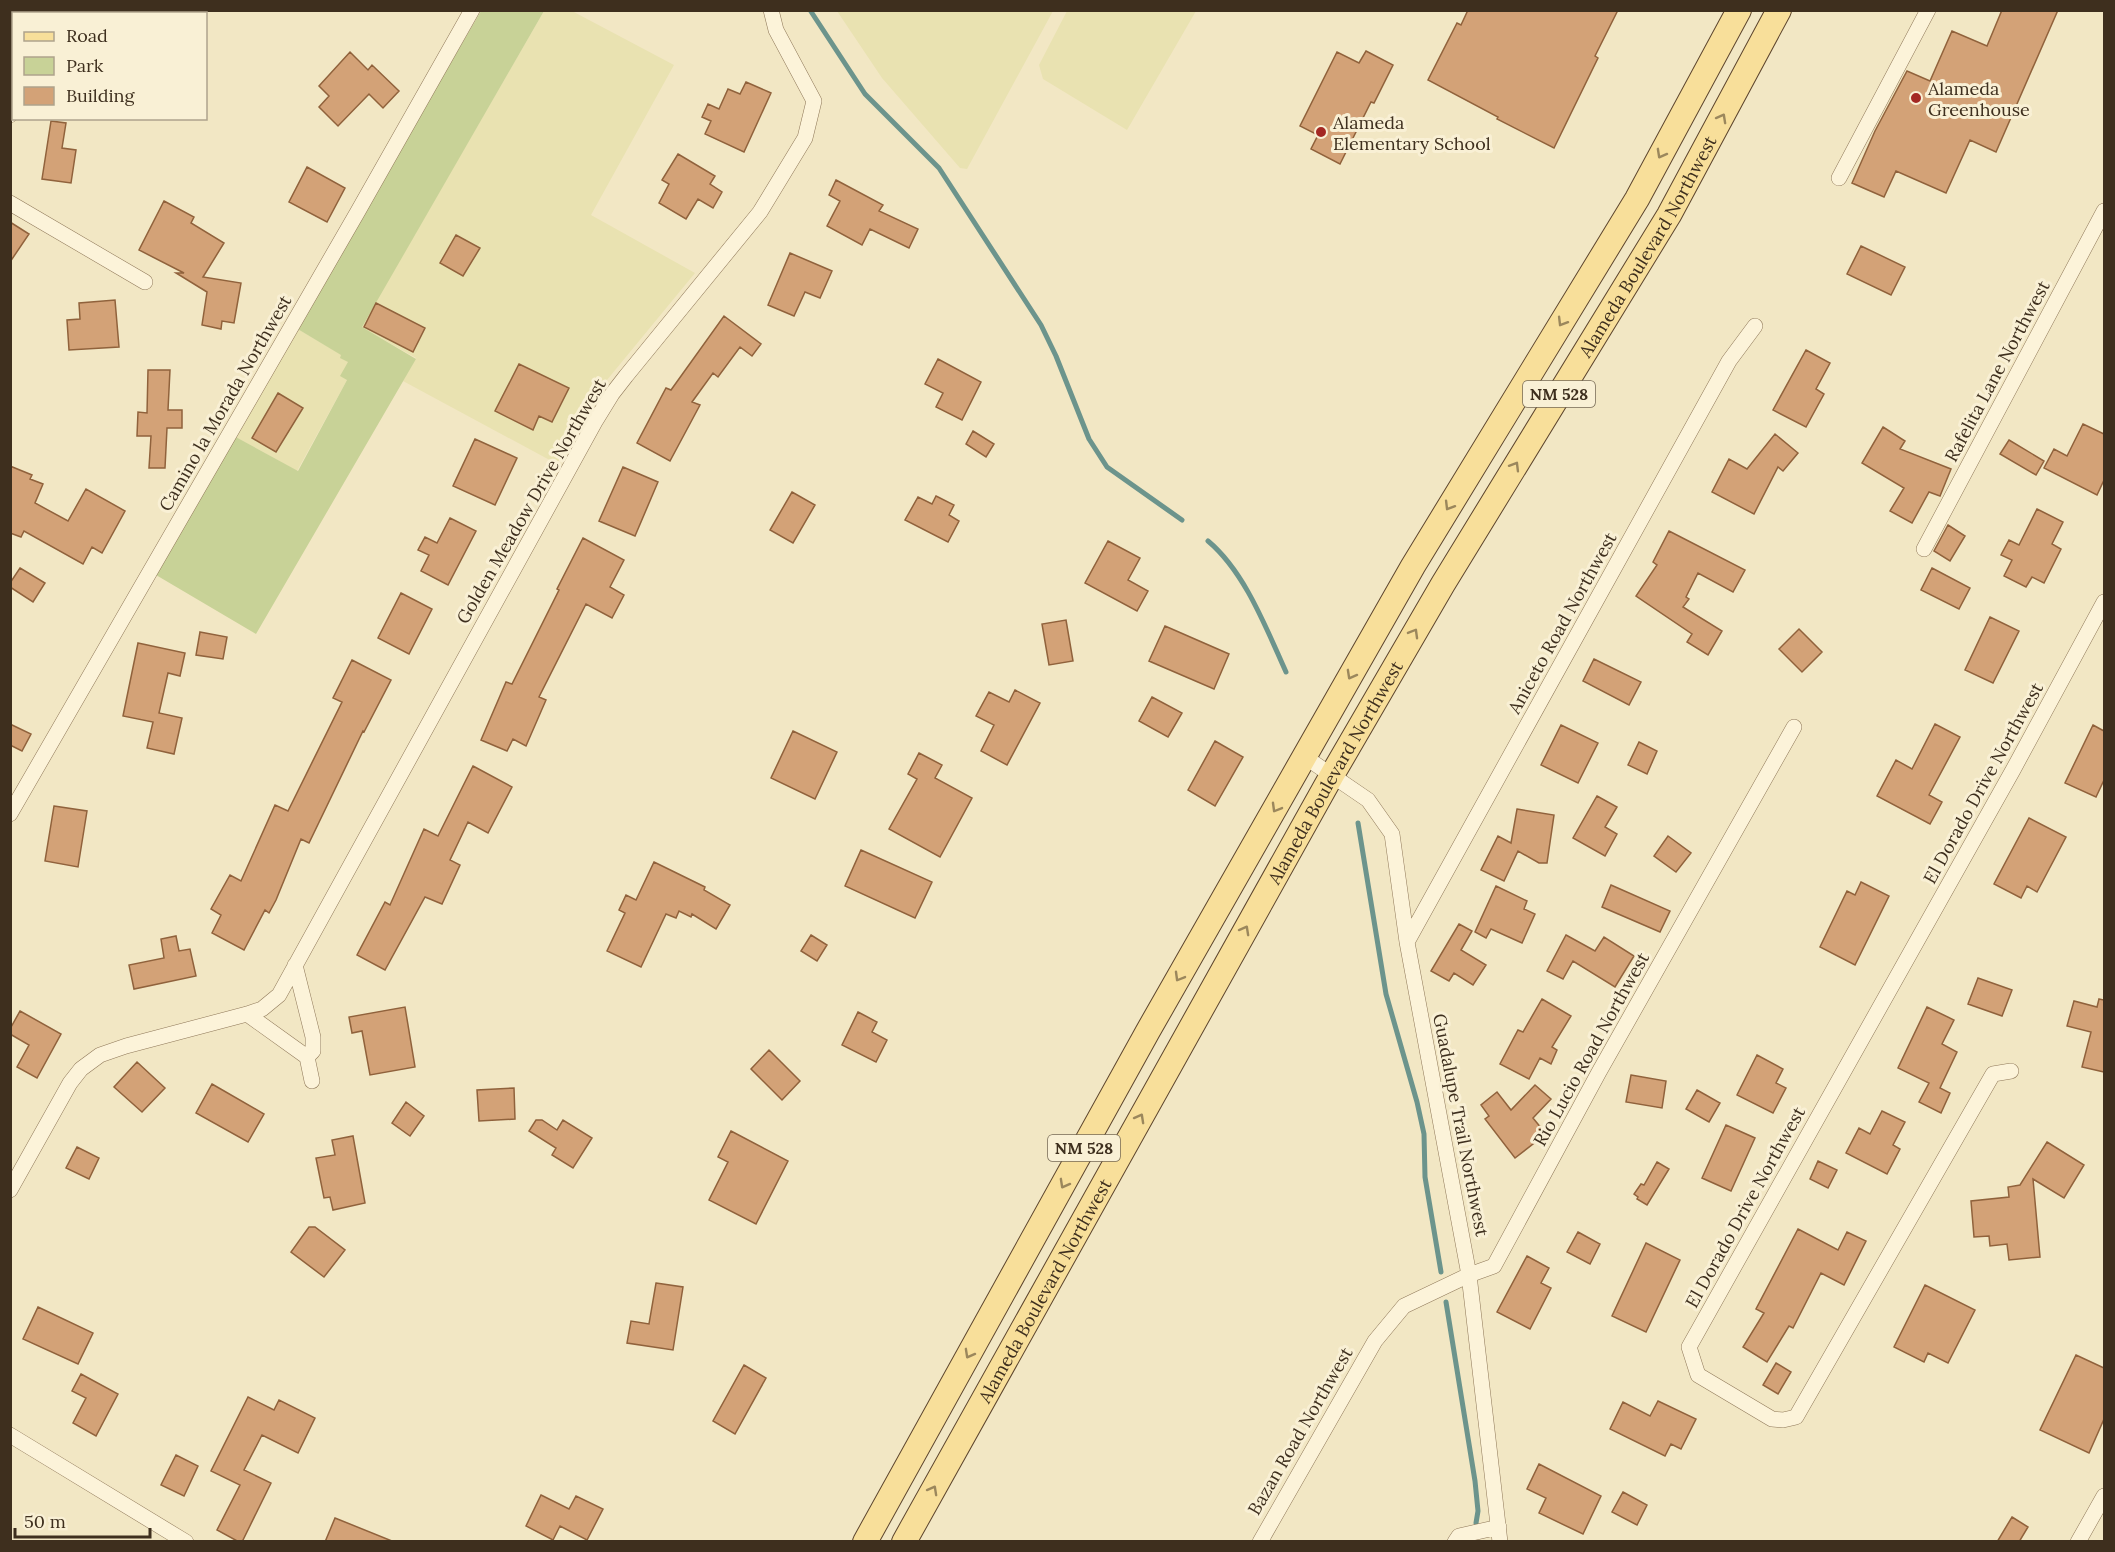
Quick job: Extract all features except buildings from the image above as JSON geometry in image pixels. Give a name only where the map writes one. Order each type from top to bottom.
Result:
[{"type":"main road","name":"Alameda Boulevard Northwest","points":[[866,1542],[1148,1031],[1413,566],[1637,199],[1739,10]]},
{"type":"main road","name":"Alameda Boulevard Northwest","points":[[904,1542],[1332,775],[1443,584],[1669,214],[1779,10]]},
{"type":"street","name":"Camino la Morada Northwest","points":[[10,814],[472,10]]},
{"type":"street","name":"Golden Meadow Drive Northwest","points":[[10,1190],[70,1083],[81,1069],[99,1055],[262,1009],[279,995],[612,394],[760,212],[805,138],[813,101],[776,30],[771,10]]},
{"type":"street","points":[[1839,178],[1928,10]]},
{"type":"street","points":[[10,203],[145,282]]},
{"type":"street","name":"Rafelita Lane Northwest","points":[[1923,549],[2104,211]]},
{"type":"street","name":"Aniceto Road Northwest","points":[[1407,942],[1724,371],[1755,326]]},
{"type":"street","name":"El Dorado Drive Northwest","points":[[2011,1071],[1994,1074],[1796,1417],[1783,1420],[1772,1419],[1698,1375],[1689,1347],[2013,770],[2104,602]]},
{"type":"street","name":"Rio Lucio Road Northwest","points":[[1375,1341],[1404,1306],[1469,1275],[1494,1266],[1599,1072],[1794,727]]},
{"type":"street","name":"Guadalupe Trail Northwest","points":[[1305,757],[1368,800],[1392,834],[1407,942],[1469,1275],[1500,1534]]},
{"type":"street","points":[[295,965],[313,1037],[313,1051],[306,1057]]},
{"type":"street","points":[[247,1014],[306,1057],[312,1081]]},
{"type":"street","name":"Bazan Road Northwest","points":[[1260,1542],[1375,1341]]},
{"type":"street","points":[[10,1435],[186,1542]]},
{"type":"street","points":[[2078,1542],[2104,1496]]},
{"type":"street","points":[[1455,1542],[1459,1536],[1500,1534]]},
{"type":"shaded area","points":[[544,11],[572,11],[674,65],[591,215],[695,273],[602,386],[557,464],[403,381],[416,358],[361,327]]},
{"type":"shaded area","points":[[837,11],[1053,11],[967,169],[960,168],[882,78]]},
{"type":"shaded area","points":[[1067,11],[1196,11],[1127,130],[1043,79],[1039,65]]},
{"type":"shaded area","points":[[296,328],[342,355],[348,362],[347,380],[297,471],[234,436]]},
{"type":"green space","points":[[481,11],[544,11],[362,327],[416,359],[256,634],[156,575],[234,436],[298,471],[347,380],[340,376],[348,362],[340,358],[341,355],[296,328]]},
{"type":"waterway","points":[[810,10],[865,94],[939,168],[1041,325],[1089,439],[1107,467],[1182,520]]},
{"type":"waterway","points":[[1208,541],[1233,568],[1244,584],[1286,672]]},
{"type":"waterway","points":[[1358,823],[1386,994],[1424,1134],[1425,1177],[1441,1272]]},
{"type":"waterway","points":[[1446,1302],[1475,1481],[1478,1511],[1476,1523]]},
{"type":"place","name":"Alameda Greenhouse","points":[[1916,98]]},
{"type":"place","name":"Alameda Elementary School","points":[[1321,132]]}]
